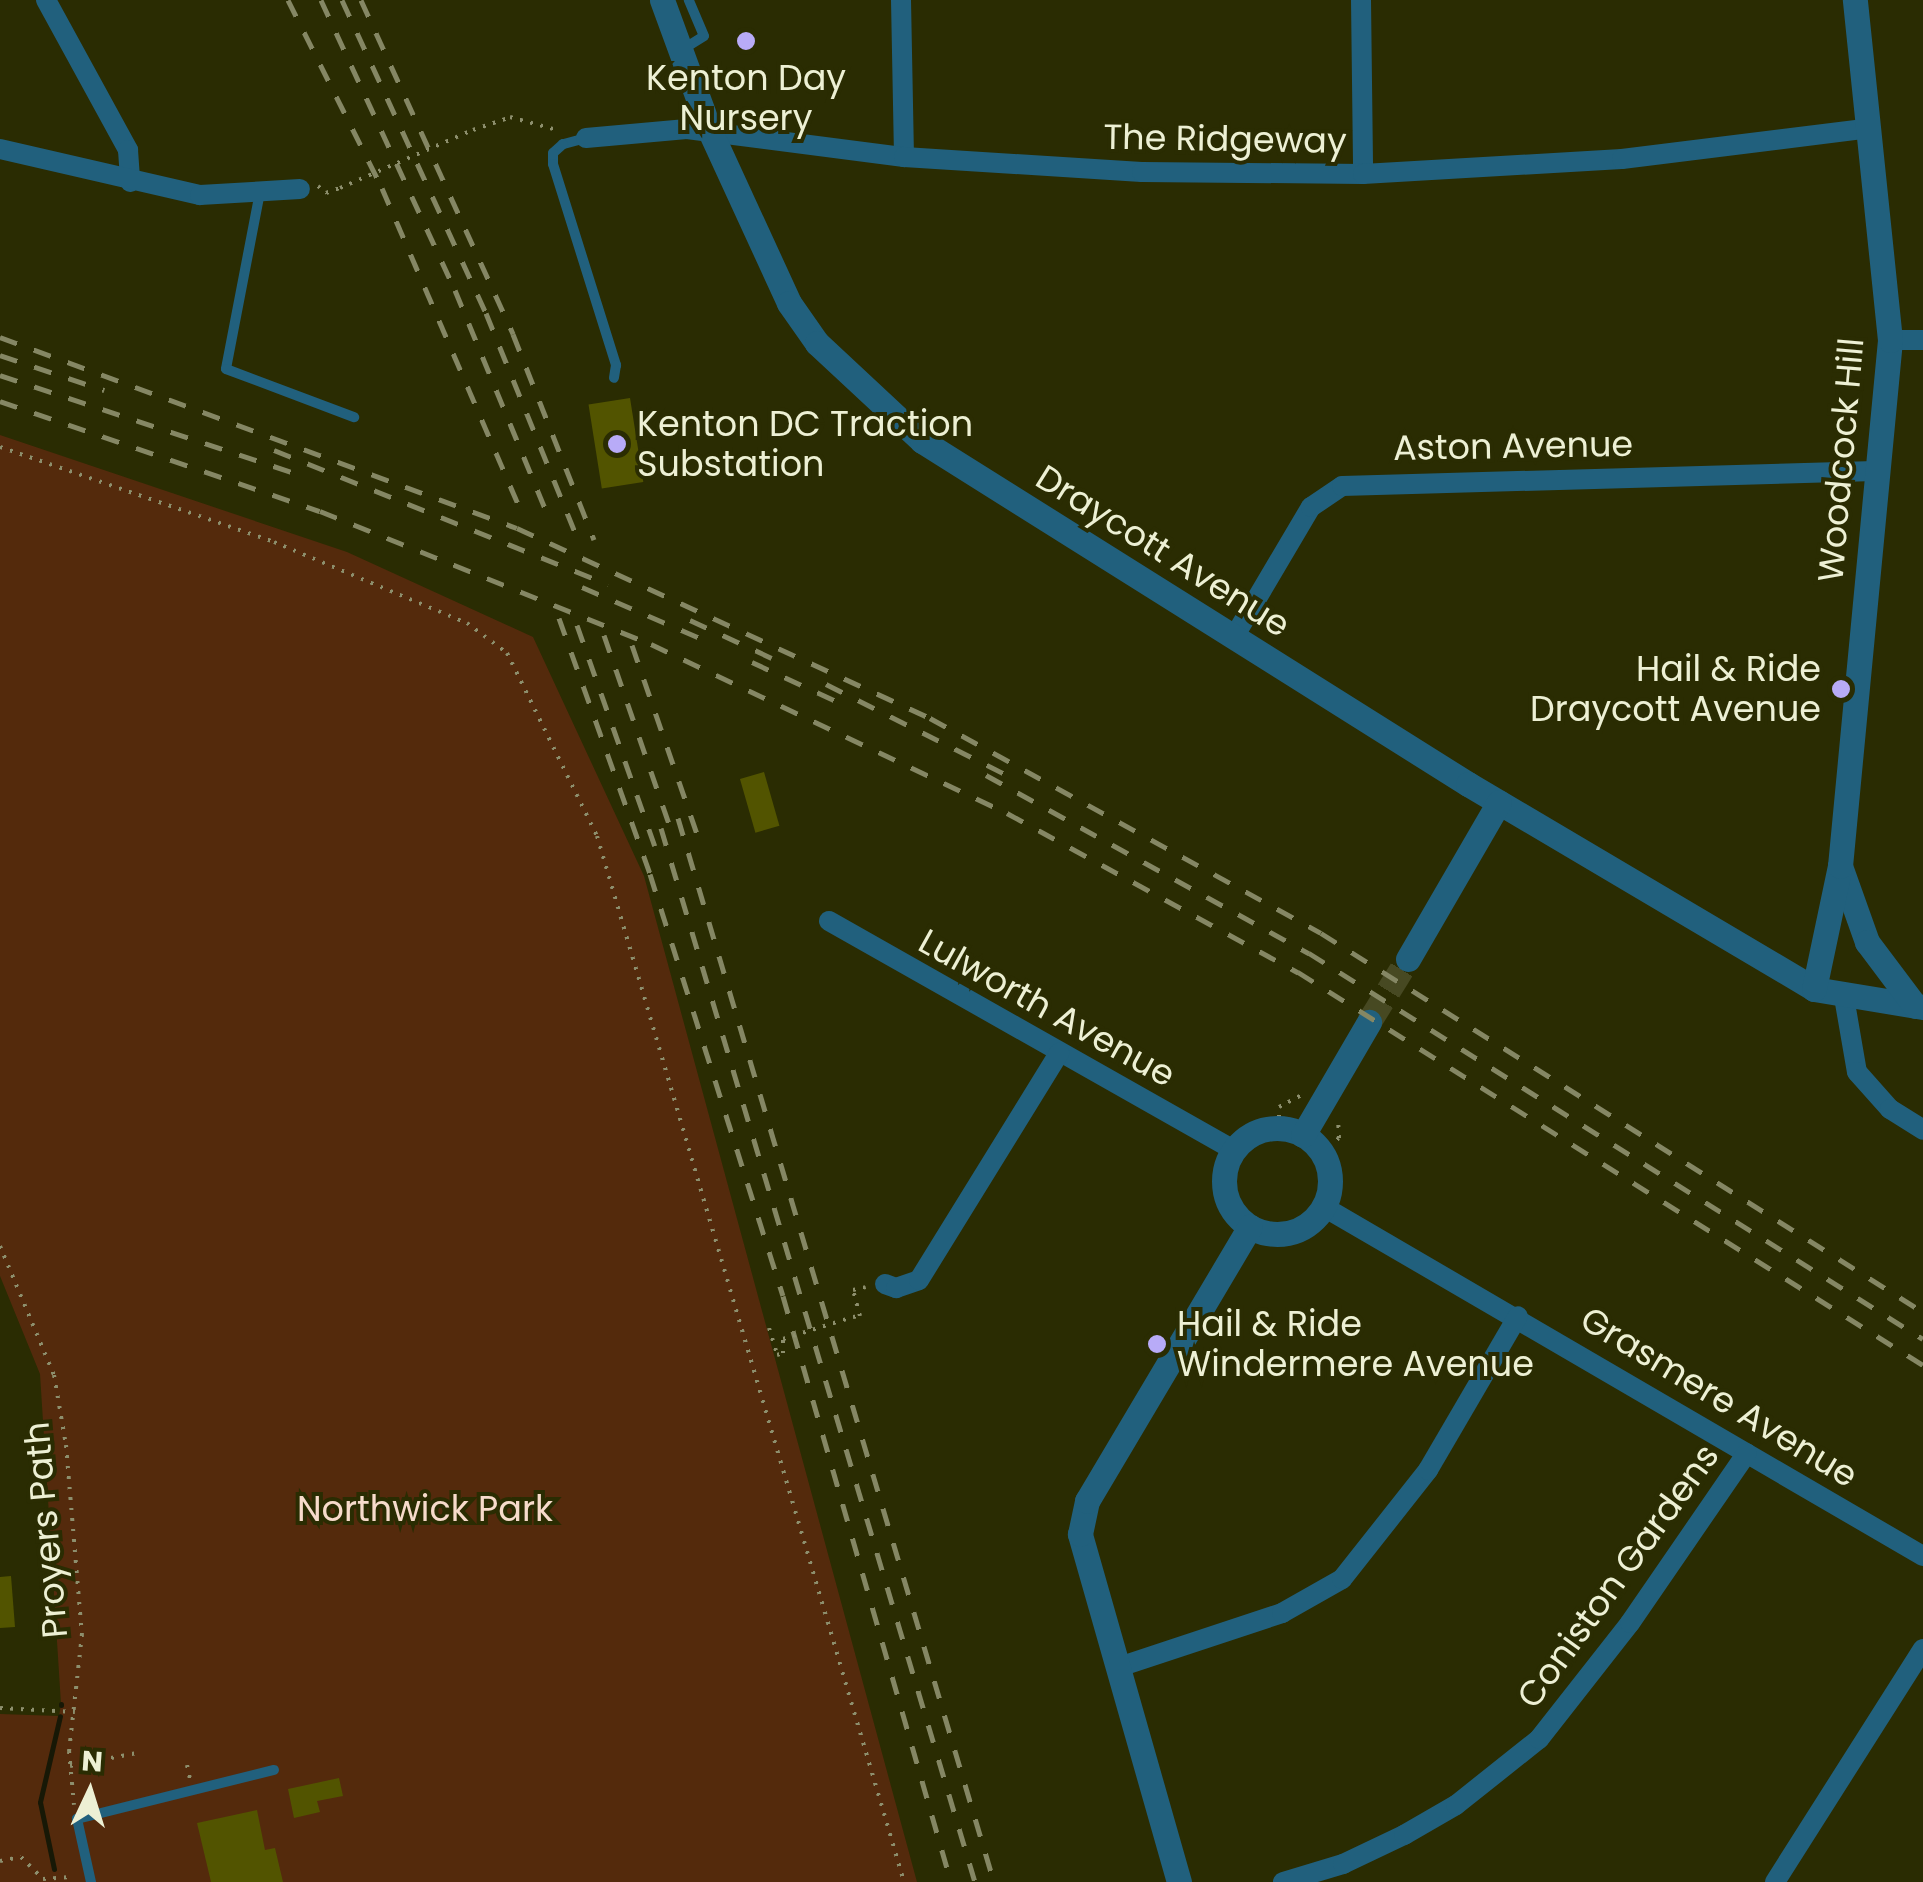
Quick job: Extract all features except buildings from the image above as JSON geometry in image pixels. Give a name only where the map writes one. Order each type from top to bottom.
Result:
[{"type":"street","points":[[46,0],[128,150],[130,182]]},
{"type":"street","points":[[901,0],[904,157]]},
{"type":"street","points":[[1361,0],[1363,174]]},
{"type":"street","name":"Woodcock Hill","points":[[1855,0],[1864,129],[1890,340],[1840,866],[1814,989],[1844,997],[1919,1006]]},
{"type":"street","name":"Draycott Avenue","points":[[675,1],[680,51],[710,131],[789,303],[817,343],[922,441],[1498,802],[1814,989]]},
{"type":"street","name":"The Ridgeway","points":[[586,138],[710,131],[904,157],[1142,172],[1363,174],[1622,159],[1864,129]]},
{"type":"street","points":[[0,149],[130,182],[200,195],[300,188]]},
{"type":"street","points":[[1890,340],[1923,340]]},
{"type":"street","name":"Aston Avenue","points":[[1234,637],[1311,507],[1342,486],[1875,471]]},
{"type":"street","points":[[1408,959],[1498,802]]},
{"type":"street","name":"Woodcock Hill","points":[[1840,866],[1867,942],[1919,1006]]},
{"type":"street","name":"Lulworth Avenue","points":[[829,921],[1234,1150]]},
{"type":"street","points":[[1844,997],[1858,1072],[1890,1108],[1923,1130]]},
{"type":"street","points":[[1303,1135],[1369,1022]]},
{"type":"street","points":[[886,1284],[896,1288],[920,1280],[1059,1053]]},
{"type":"street","points":[[1260,1131],[1303,1135],[1326,1163],[1324,1206],[1296,1231],[1278,1234],[1250,1228],[1227,1200],[1224,1181],[1234,1150],[1260,1131]]},
{"type":"street","name":"Grasmere Avenue","points":[[1324,1206],[1923,1556]]},
{"type":"street","points":[[1178,1882],[1080,1534],[1087,1501],[1250,1228]]},
{"type":"street","points":[[1119,1667],[1249,1626],[1342,1579],[1428,1470],[1518,1316]]},
{"type":"street","name":"Coniston Gardens","points":[[1282,1882],[1343,1864],[1404,1835],[1456,1805],[1540,1739],[1630,1623],[1748,1453]]},
{"type":"street","points":[[1775,1882],[1923,1650]]},
{"type":"lane","points":[[586,138],[563,144],[553,164],[616,365],[614,378]]},
{"type":"lane","points":[[260,192],[226,369],[354,417]]},
{"type":"lane","points":[[90,1879],[78,1819],[274,1770]]},
{"type":"path","points":[[340,188],[510,117],[586,138]]},
{"type":"path","points":[[0,447],[274,542],[467,624],[507,652],[597,836],[904,1882]]},
{"type":"path","name":"Proyers Path","points":[[0,1246],[54,1374],[61,1408],[81,1620],[70,1766],[78,1819]]},
{"type":"path","points":[[0,1264],[8,1264]]},
{"type":"path","points":[[769,1328],[777,1354],[783,1353],[783,1339],[860,1316],[852,1290]]},
{"type":"path","points":[[0,1708],[76,1712]]},
{"type":"path","points":[[70,1766],[137,1753]]},
{"type":"path","points":[[0,1860],[22,1857],[44,1880],[90,1879]]},
{"type":"green space","name":"Northwick Park","points":[[0,435],[347,552],[533,637],[644,876],[917,1882],[0,1882],[0,1714],[59,1716],[61,1704],[40,1374],[0,1276]]},
{"type":"waterway","points":[[54,1869],[40,1802],[60,1716]]},
{"type":"tunnel","points":[[1369,1022],[1408,959]]},
{"type":"railway","points":[[288,0],[382,188],[520,508]]},
{"type":"railway","points":[[321,0],[455,290],[550,521]]},
{"type":"railway","points":[[342,0],[486,313],[575,532]]},
{"type":"railway","points":[[361,0],[513,334],[594,540]]},
{"type":"railway","points":[[0,337],[517,528],[930,718],[1321,933],[1923,1312]]},
{"type":"railway","points":[[0,355],[104,390]]},
{"type":"railway","points":[[0,375],[294,473]]},
{"type":"railway","points":[[0,401],[320,511],[651,644],[1007,813],[1298,972],[1923,1365]]},
{"type":"railway","points":[[274,450],[608,584]]},
{"type":"railway","points":[[582,587],[702,639]]},
{"type":"railway","points":[[559,618],[650,874],[783,1296],[951,1882]]},
{"type":"railway","points":[[690,620],[772,658]]},
{"type":"railway","points":[[577,625],[655,846]]},
{"type":"railway","points":[[604,635],[674,838]]},
{"type":"railway","points":[[632,645],[697,834]]},
{"type":"railway","points":[[752,662],[838,702]]},
{"type":"railway","points":[[826,684],[1005,774]]},
{"type":"railway","points":[[986,775],[1309,953],[1923,1339]]},
{"type":"railway","points":[[678,818],[994,1882]]},
{"type":"railway","points":[[661,828],[975,1882]]},
{"type":"place","name":"Kenton Day Nursery","points":[[746,41]]},
{"type":"place","name":"Kenton DC Traction Substation","points":[[617,444]]},
{"type":"place","name":"Hail & Ride Draycott Avenue","points":[[1841,689]]},
{"type":"place","name":"Hail & Ride Windermere Avenue","points":[[1157,1344]]}]
